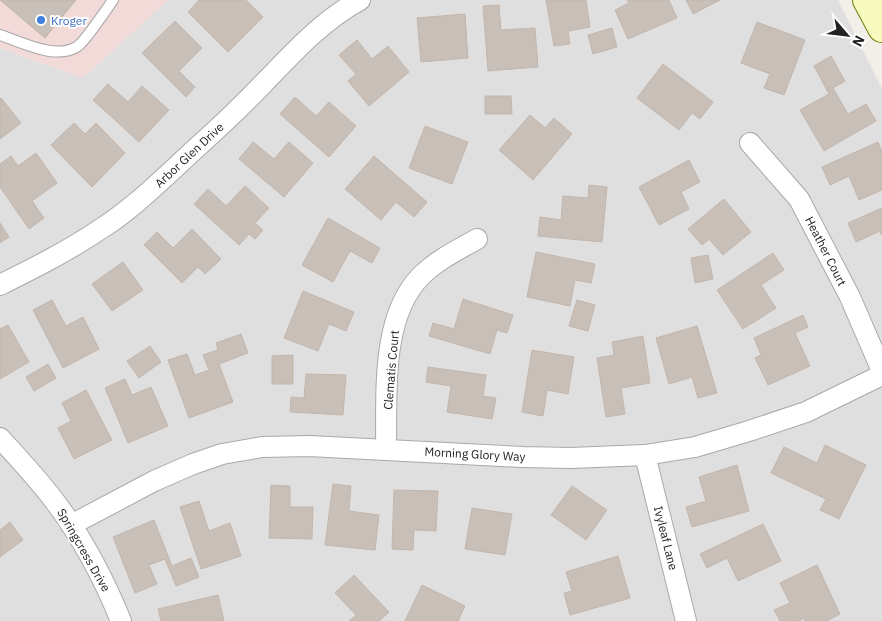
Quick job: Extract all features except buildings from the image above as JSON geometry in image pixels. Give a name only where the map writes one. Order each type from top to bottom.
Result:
[{"type":"main road","points":[[867,0],[882,28]]},
{"type":"street","name":"Arbor Glen Drive","points":[[0,285],[37,267],[100,230],[128,210],[240,108],[300,45],[348,6],[360,0]]},
{"type":"street","name":"Heather Court","points":[[750,142],[799,199],[850,297],[882,371]]},
{"type":"street","name":"Clematis Court","points":[[386,449],[388,378],[392,338],[398,312],[409,291],[421,276],[447,257],[476,240]]},
{"type":"street","name":"Morning Glory Way","points":[[71,524],[154,481],[222,454],[272,447],[309,446],[522,457],[571,458],[645,455],[695,446],[806,412],[882,375]]},
{"type":"street","name":"Springcress Drive","points":[[0,438],[44,488],[71,524],[106,586],[120,621]]},
{"type":"street","name":"Ivyleaf Lane","points":[[645,455],[686,621]]},
{"type":"lane","points":[[0,35],[50,51],[63,53],[78,46],[113,0]]},
{"type":"shaded area","points":[[0,0],[168,0],[83,78],[0,48]]},
{"type":"shaded area","points":[[168,0],[838,0],[882,89],[882,621],[0,621],[0,48],[83,78]]},
{"type":"place","name":"Kroger","points":[[41,20]]}]
